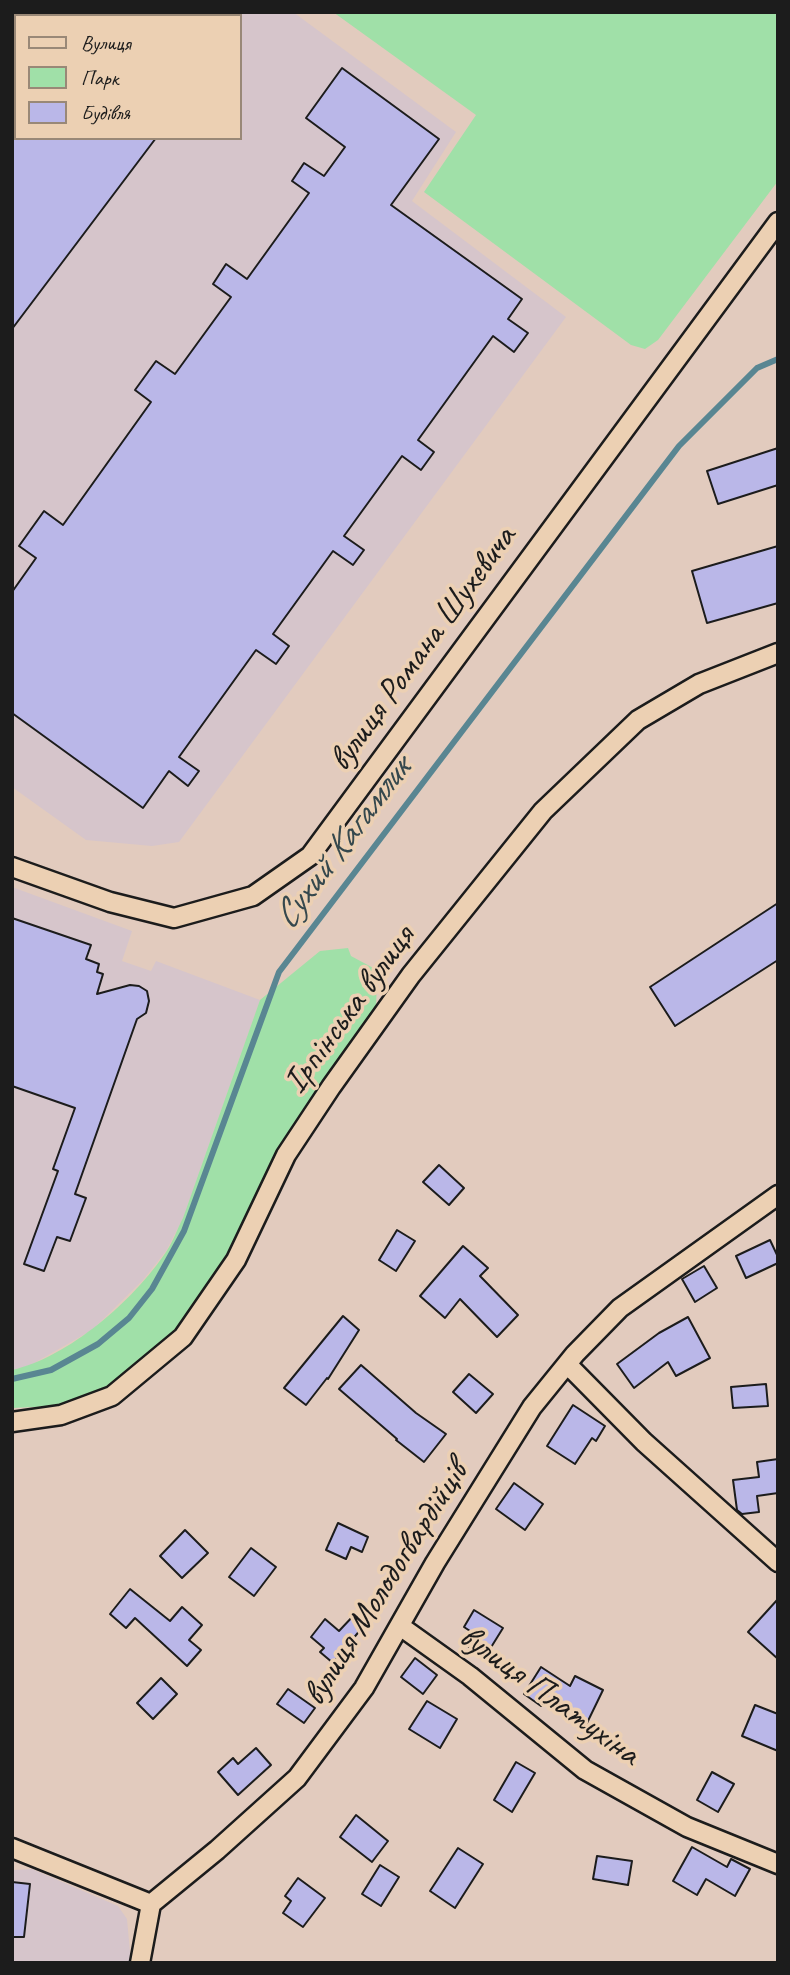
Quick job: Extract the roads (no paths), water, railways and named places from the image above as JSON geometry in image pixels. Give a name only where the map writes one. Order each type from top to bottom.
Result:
[{"type":"street","name":"вулиця Романа Шухевича","points":[[12,867],[110,902],[174,918],[253,896],[310,856],[778,222]]},
{"type":"street","name":"Ірпінська вулиця","points":[[12,1422],[61,1415],[112,1396],[183,1337],[236,1260],[286,1155],[331,1087],[411,975],[543,811],[638,720],[699,684],[778,653]]},
{"type":"street","name":"вулиця Молодогвардійців","points":[[151,1904],[218,1850],[297,1778],[364,1688],[435,1563],[532,1407],[567,1364],[620,1308],[778,1195]]},
{"type":"street","points":[[567,1364],[644,1442],[778,1562]]},
{"type":"street","name":"вулиця Платухіна","points":[[400,1626],[470,1676],[585,1770],[687,1827],[778,1864]]},
{"type":"street","points":[[12,1848],[151,1904],[140,1963]]},
{"type":"waterway","name":"Сухий Кагамлик","points":[[12,1379],[51,1370],[98,1344],[129,1318],[152,1289],[184,1231],[279,972],[679,446],[757,368],[778,359]]}]
